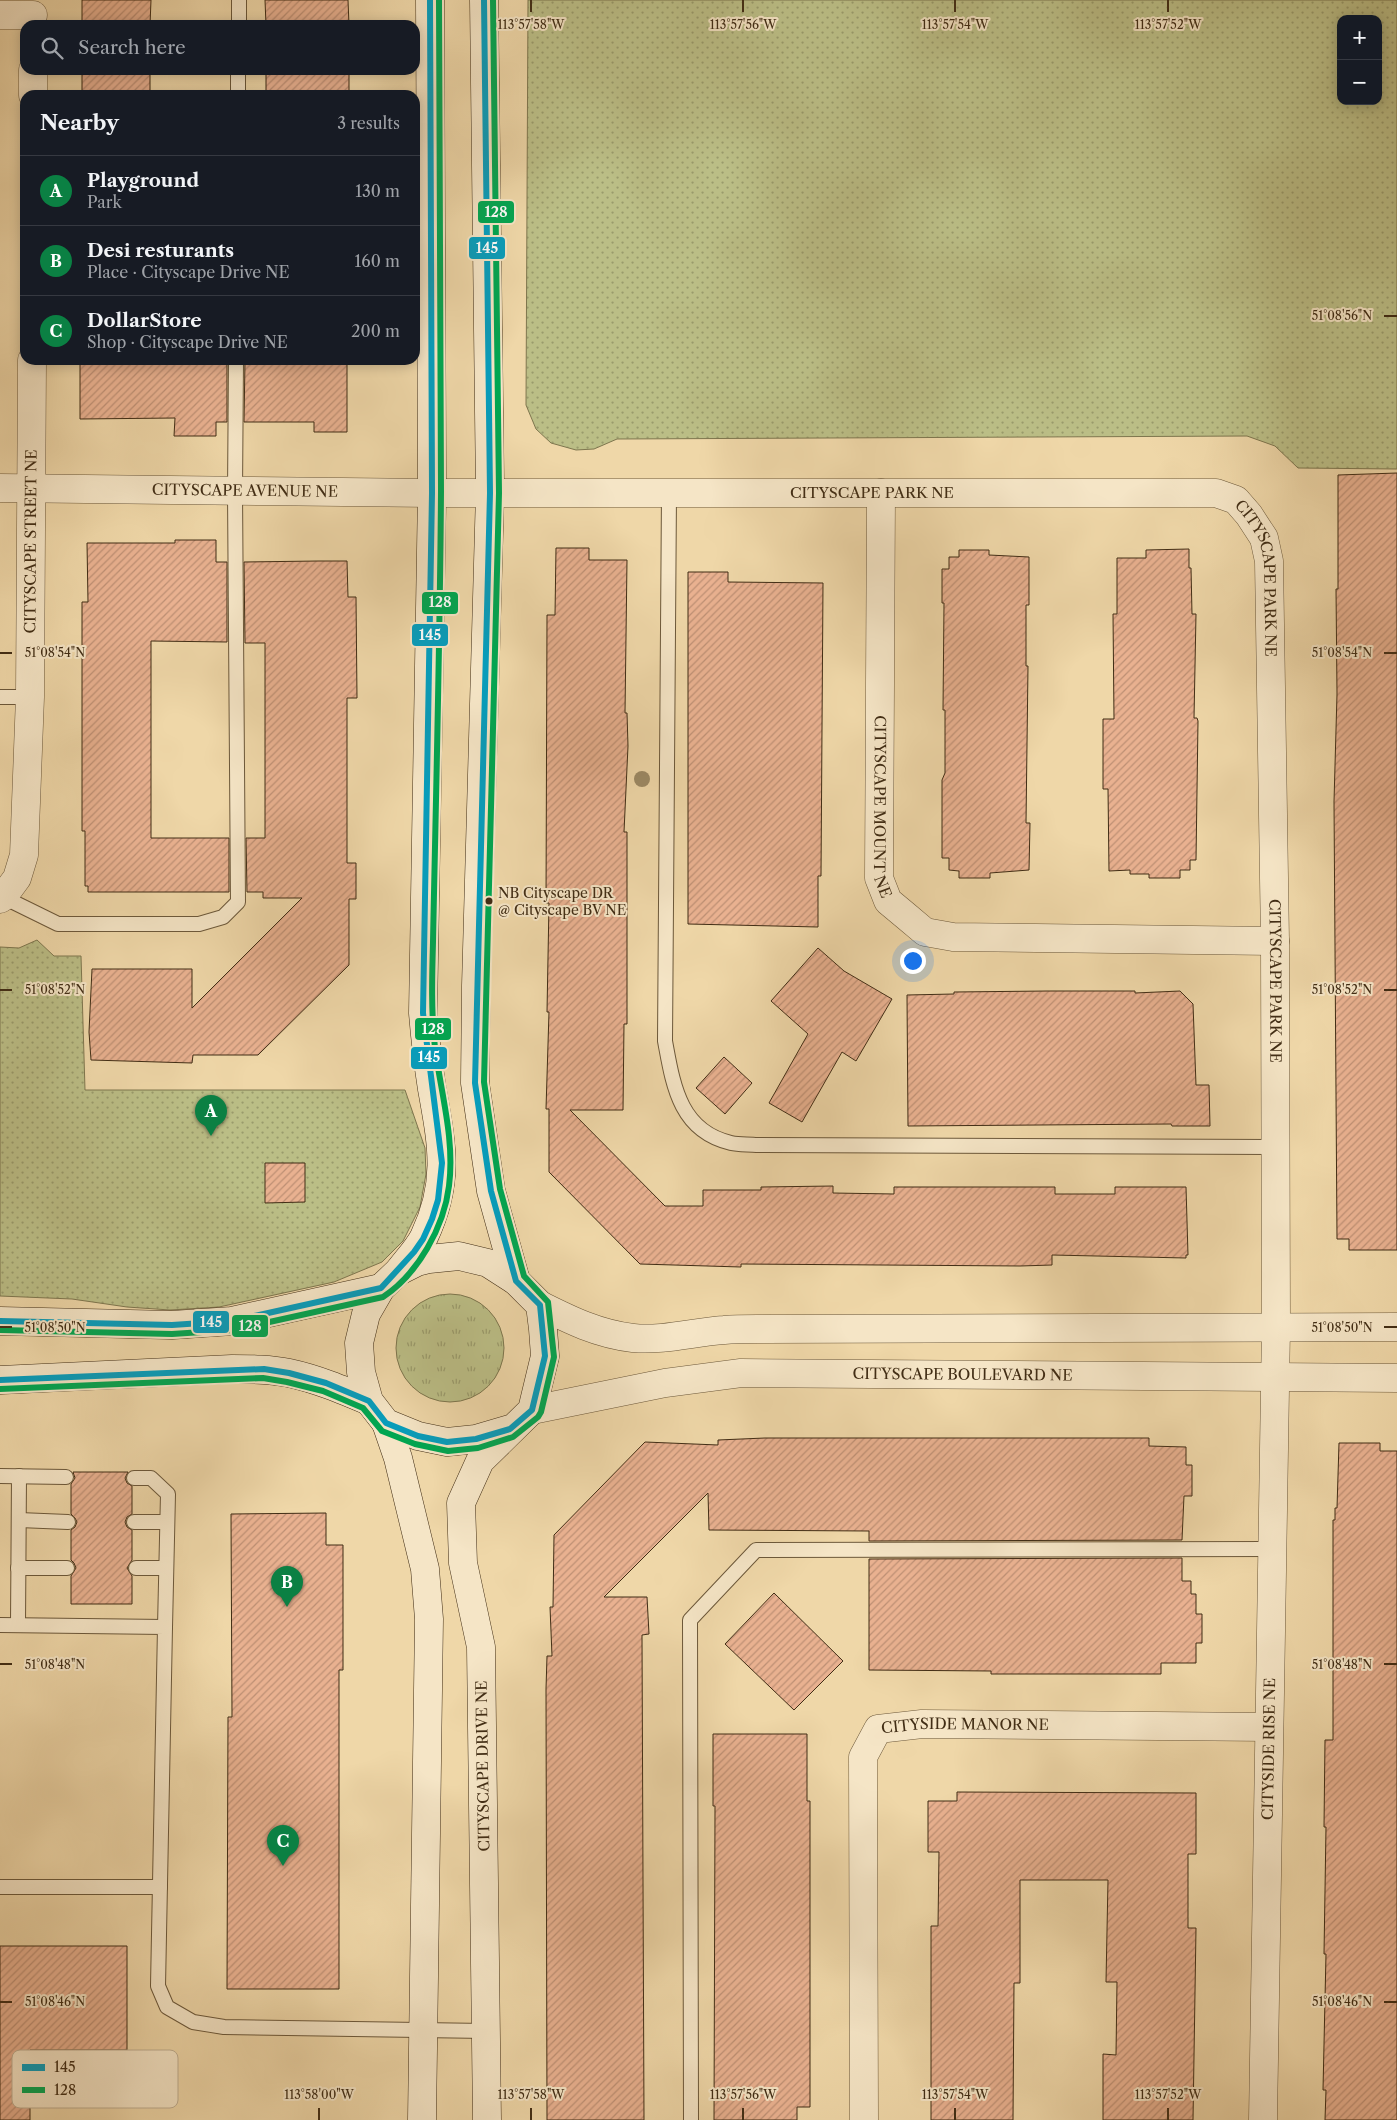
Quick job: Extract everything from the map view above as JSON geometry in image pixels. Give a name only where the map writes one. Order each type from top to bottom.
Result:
[{"type":"street","points":[[422,2120],[429,1619],[425,1569],[398,1458],[386,1423],[370,1401],[362,1372],[359,1342],[366,1314],[426,1232],[432,1217],[442,1173],[439,1123],[426,1051],[423,1013],[432,493],[430,0]]},
{"type":"street","points":[[484,0],[490,493],[475,995],[475,1083],[491,1191],[516,1281]]},
{"type":"street","points":[[0,15],[33,13]]},
{"type":"street","points":[[33,75],[33,90]]},
{"type":"street","name":"CITYSCAPE STREET NE","points":[[2,898],[17,878],[24,854],[30,697],[32,365]]},
{"type":"street","name":"CITYSCAPE AVENUE NE","points":[[0,488],[235,492],[490,493]]},
{"type":"street","name":"CITYSCAPE PARK NE","points":[[490,493],[1216,494],[1236,500],[1264,538],[1269,561],[1275,941],[1275,1378]]},
{"type":"street","name":"CITYSCAPE MOUNT NE","points":[[881,493],[880,878],[888,901],[925,932],[953,937],[1275,941]]},
{"type":"street","points":[[0,1321],[172,1325],[232,1321],[390,1279],[417,1262],[459,1256],[488,1263],[516,1281],[540,1305],[584,1327],[634,1338],[758,1329],[1397,1327]]},
{"type":"street","points":[[532,1410],[545,1356],[540,1305]]},
{"type":"street","points":[[0,1380],[264,1369],[289,1373],[326,1383],[370,1401]]},
{"type":"street","name":"CITYSCAPE BOULEVARD NE","points":[[532,1410],[664,1383],[740,1374],[1397,1378]]},
{"type":"street","name":"CITYSIDE RISE NE","points":[[1263,2120],[1275,1378]]},
{"type":"street","name":"CITYSCAPE DRIVE NE","points":[[487,2120],[481,1647],[463,1563],[462,1503],[480,1461],[510,1429],[532,1410]]},
{"type":"street","points":[[386,1423],[418,1436],[447,1442],[476,1439],[510,1429]]},
{"type":"street","name":"CITYSIDE MANOR NE","points":[[864,2120],[863,1757],[878,1728],[922,1724],[1269,1727]]},
{"type":"lane","points":[[239,0],[239,20]]},
{"type":"lane","points":[[238,75],[238,90]]},
{"type":"lane","points":[[2,898],[58,924],[199,924],[222,917],[238,902],[236,365]]},
{"type":"lane","points":[[669,493],[664,1041],[674,1087],[681,1105],[693,1122],[711,1135],[730,1143],[757,1145],[1275,1147]]},
{"type":"lane","points":[[0,696],[30,697]]},
{"type":"lane","points":[[0,1476],[66,1477]]},
{"type":"lane","points":[[18,1625],[19,1476]]},
{"type":"lane","points":[[134,1478],[152,1478],[168,1494],[158,1986],[167,2007],[193,2022],[224,2027],[486,2031]]},
{"type":"lane","points":[[19,1520],[68,1522]]},
{"type":"lane","points":[[134,1522],[166,1522]]},
{"type":"lane","points":[[691,2120],[690,1620],[756,1550],[1272,1550]]},
{"type":"lane","points":[[18,1568],[67,1568]]},
{"type":"lane","points":[[136,1568],[166,1568]]},
{"type":"lane","points":[[0,1625],[165,1626]]},
{"type":"lane","points":[[0,1887],[160,1887]]},
{"type":"green space","points":[[528,0],[1397,0],[1397,469],[1298,468],[1275,446],[1247,436],[617,439],[594,449],[576,450],[551,443],[536,429],[526,405]]},
{"type":"green space","points":[[37,940],[54,956],[81,956],[85,1090],[405,1090],[425,1148],[426,1174],[420,1207],[403,1241],[382,1262],[334,1282],[219,1307],[170,1310],[127,1307],[72,1299],[0,1296],[0,947],[19,948]]},
{"type":"green space","points":[[450,1294],[471,1298],[488,1310],[500,1327],[504,1348],[500,1369],[488,1386],[471,1398],[450,1402],[429,1398],[412,1386],[400,1369],[396,1348],[400,1327],[412,1310],[429,1298]]},
{"type":"building","points":[[82,0],[151,0],[150,20],[82,20]]},
{"type":"building","points":[[265,0],[348,0],[349,20],[266,20]]},
{"type":"building","points":[[82,75],[150,75],[150,90],[82,90]]},
{"type":"building","points":[[266,75],[349,75],[349,90],[266,90]]},
{"type":"building","points":[[80,365],[227,365],[227,422],[216,422],[216,436],[174,436],[175,418],[80,419]]},
{"type":"building","points":[[245,365],[347,365],[347,432],[314,432],[314,422],[244,422]]},
{"type":"building","points":[[1397,473],[1397,1250],[1349,1250],[1349,1239],[1337,1239],[1334,802],[1337,694],[1338,475]]},
{"type":"building","points":[[175,540],[216,540],[216,562],[227,562],[227,642],[151,641],[151,838],[229,838],[229,892],[88,892],[88,886],[85,886],[85,831],[82,831],[82,602],[88,602],[87,543],[175,543]]},
{"type":"building","points":[[556,548],[589,548],[589,560],[627,560],[625,713],[627,713],[628,746],[624,832],[627,832],[627,1024],[624,1024],[623,1110],[570,1110],[665,1206],[703,1206],[703,1190],[761,1190],[761,1187],[833,1186],[833,1193],[894,1194],[894,1187],[1055,1187],[1055,1194],[1115,1194],[1115,1187],[1186,1187],[1188,1255],[1186,1255],[1186,1258],[1052,1255],[1052,1265],[1020,1266],[741,1264],[741,1267],[640,1264],[549,1172],[549,1109],[546,1109],[549,1012],[547,1012],[549,903],[546,903],[547,615],[555,615]]},
{"type":"building","points":[[1189,549],[1192,614],[1196,614],[1194,718],[1197,718],[1198,721],[1196,860],[1190,860],[1190,870],[1180,870],[1180,878],[1149,878],[1149,874],[1130,874],[1130,870],[1109,871],[1108,789],[1103,789],[1103,719],[1114,719],[1113,614],[1117,614],[1117,558],[1146,558],[1146,550]]},
{"type":"building","points":[[959,550],[989,550],[989,555],[1029,557],[1029,605],[1026,605],[1026,666],[1028,666],[1026,823],[1030,823],[1029,870],[990,873],[990,878],[959,878],[959,871],[949,870],[949,858],[942,858],[942,780],[945,773],[945,710],[943,710],[944,603],[942,603],[942,569],[949,569],[949,557],[959,557]]},
{"type":"building","points":[[347,561],[348,597],[356,597],[357,698],[347,698],[347,863],[356,863],[356,899],[349,899],[349,965],[258,1055],[193,1055],[192,1063],[91,1060],[89,1032],[92,969],[192,969],[192,1008],[302,898],[263,898],[263,892],[247,892],[246,838],[265,838],[265,643],[245,643],[244,562]]},
{"type":"building","points":[[688,572],[728,572],[728,582],[823,583],[821,876],[818,876],[818,927],[688,924]]},
{"type":"building","points":[[818,948],[844,971],[892,999],[856,1061],[842,1052],[802,1122],[769,1103],[808,1034],[771,1001]]},
{"type":"building","points":[[1135,991],[1135,993],[1180,991],[1193,1004],[1196,1085],[1209,1085],[1210,1126],[1172,1126],[1171,1124],[908,1126],[907,995],[954,994],[954,992]]},
{"type":"building","points":[[724,1057],[752,1083],[725,1114],[696,1088]]},
{"type":"building","points":[[265,1163],[305,1163],[305,1202],[265,1203]]},
{"type":"building","points":[[765,1438],[1149,1438],[1149,1446],[1186,1447],[1186,1465],[1192,1465],[1192,1496],[1184,1496],[1182,1540],[869,1541],[869,1531],[709,1530],[708,1493],[604,1597],[647,1597],[649,1634],[642,1635],[644,2120],[547,2120],[546,1689],[547,1656],[552,1656],[550,1607],[553,1607],[554,1535],[645,1442],[718,1445],[718,1440]]},
{"type":"building","points":[[1339,1443],[1380,1443],[1380,1451],[1397,1451],[1397,2120],[1325,2120],[1326,2090],[1323,2090],[1326,1954],[1324,1954],[1325,1740],[1333,1740],[1333,1520],[1335,1520],[1335,1508],[1337,1508]]},
{"type":"building","points":[[73,1472],[128,1472],[125,1478],[127,1483],[132,1486],[132,1514],[127,1517],[125,1522],[127,1527],[132,1530],[132,1560],[127,1568],[132,1576],[132,1604],[71,1604],[71,1576],[76,1568],[71,1560],[71,1530],[77,1522],[71,1514],[71,1484],[75,1478]]},
{"type":"building","points":[[326,1513],[326,1545],[343,1545],[343,1670],[339,1670],[339,1989],[227,1989],[228,1717],[232,1717],[231,1514]]},
{"type":"building","points":[[1182,1558],[1182,1581],[1191,1581],[1191,1594],[1196,1594],[1196,1614],[1202,1614],[1202,1643],[1196,1643],[1196,1663],[1161,1663],[1161,1674],[991,1674],[991,1671],[869,1670],[869,1559]]},
{"type":"building","points":[[774,1593],[843,1661],[794,1710],[725,1644]]},
{"type":"building","points":[[713,1734],[807,1734],[807,1801],[810,1801],[810,2107],[797,2107],[797,2120],[714,2120],[715,1806],[713,1806]]},
{"type":"building","points":[[957,1792],[1196,1793],[1196,1854],[1188,1854],[1188,1928],[1196,1928],[1193,2120],[1103,2120],[1103,2054],[1116,2055],[1117,1982],[1106,1982],[1108,1880],[1020,1880],[1020,1983],[1014,1983],[1013,2120],[931,2120],[931,1926],[938,1926],[939,1852],[928,1852],[928,1801],[957,1801]]},
{"type":"building","points":[[0,1946],[127,1946],[127,2050],[12,2050],[12,2108],[30,2108],[30,2120],[0,2120]]},
{"type":"transit line","name":"145","points":[[0,1321],[172,1325],[232,1321],[381,1288],[414,1252],[423,1239],[432,1219],[438,1200],[442,1163],[423,1013],[432,493],[430,0]]},
{"type":"transit line","name":"128","points":[[0,1330],[172,1334],[233,1330],[383,1297],[396,1287],[418,1263],[442,1217],[449,1186],[450,1151],[447,1117],[435,1048],[432,995],[441,491],[439,0]]},
{"type":"transit line","name":"145","points":[[0,1380],[264,1369],[289,1373],[326,1383],[369,1401],[386,1423],[418,1436],[447,1442],[476,1439],[510,1429],[532,1410],[545,1356],[540,1305],[516,1281],[491,1191],[475,1083],[490,493],[484,0]]},
{"type":"transit line","name":"128","points":[[0,1389],[263,1378],[323,1391],[363,1408],[382,1431],[415,1444],[448,1451],[478,1448],[513,1437],[538,1417],[541,1412],[554,1357],[548,1302],[524,1276],[500,1189],[484,1082],[499,493],[493,0]]},
{"type":"place","name":"NB Cityscape DR @ Cityscape BV NE","points":[[489,901]]},
{"type":"place","name":"Playground","points":[[211,1136]]},
{"type":"place","name":"Desi resturants","points":[[287,1607]]},
{"type":"place","name":"DollarStore","points":[[283,1866]]}]
